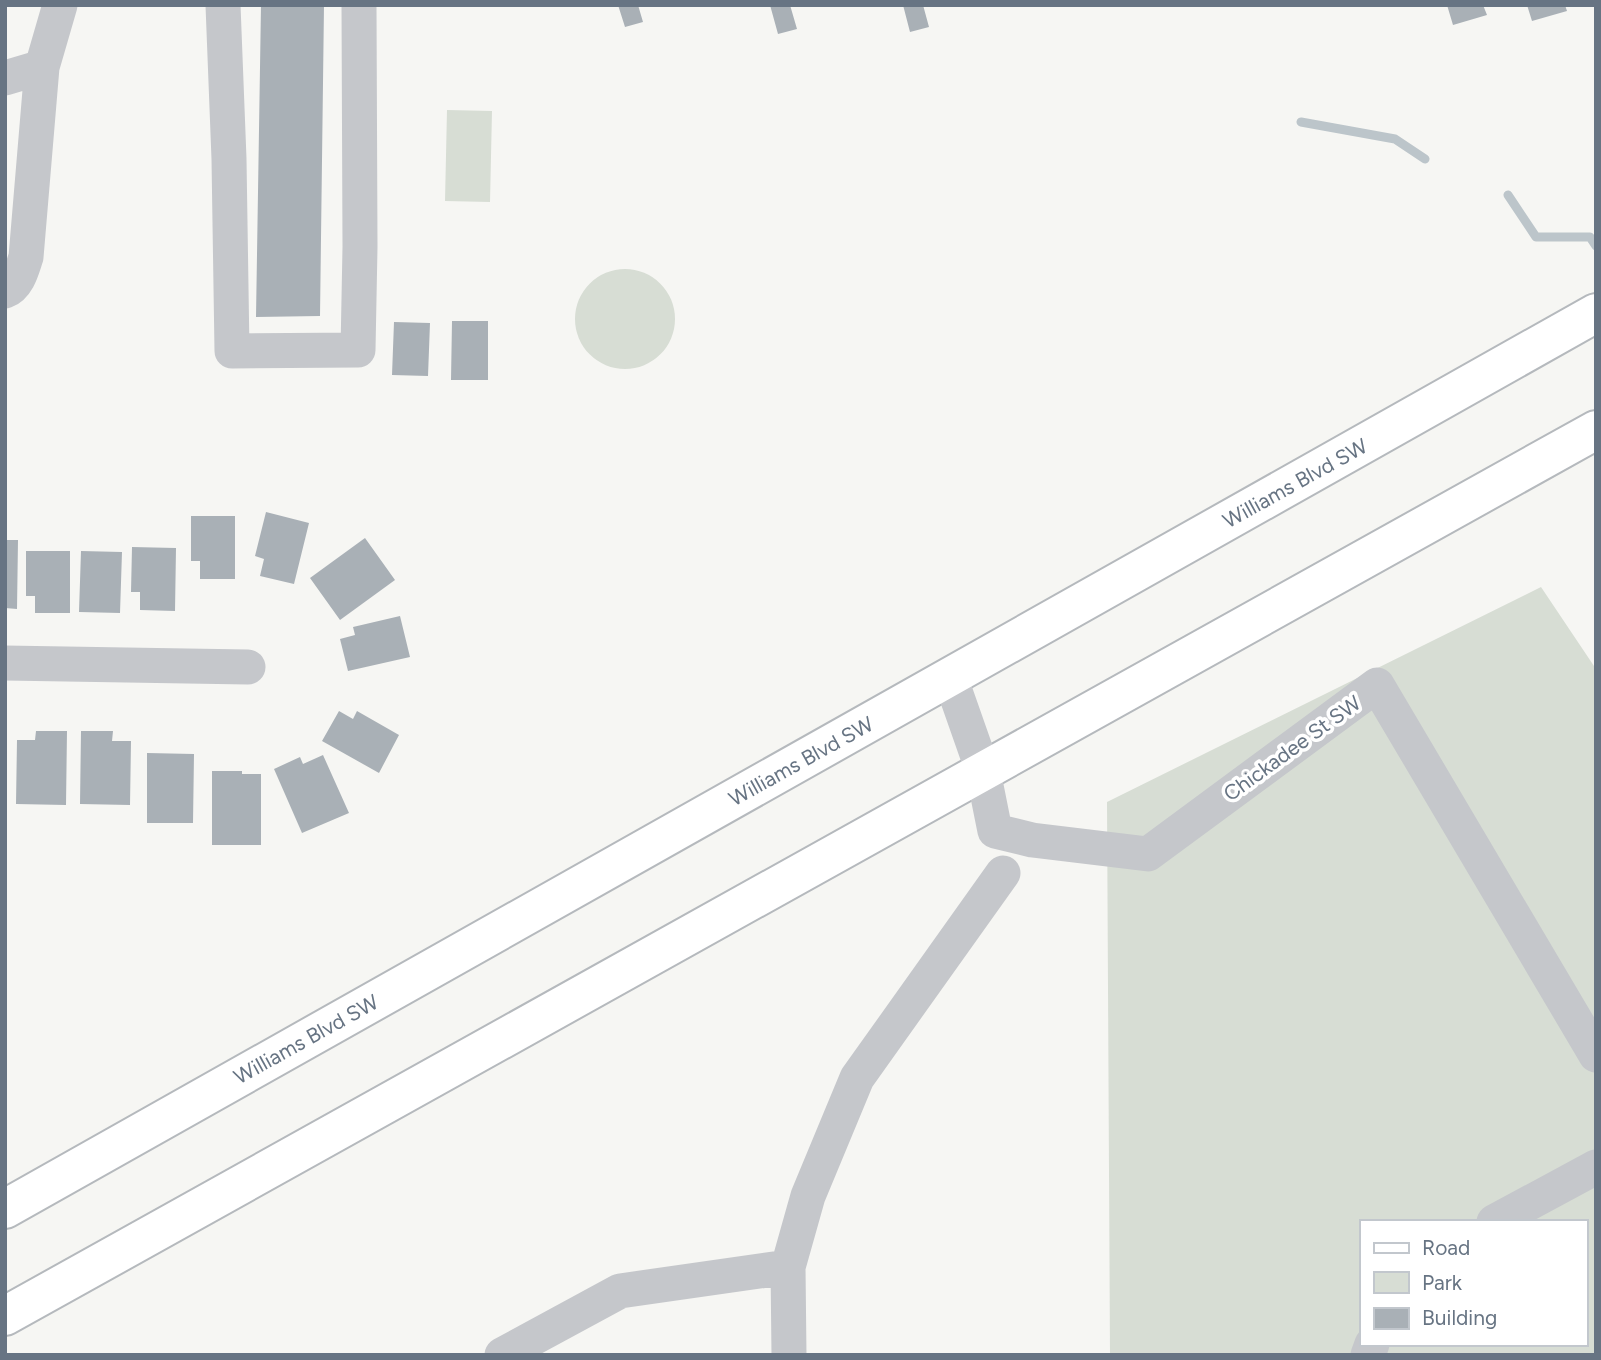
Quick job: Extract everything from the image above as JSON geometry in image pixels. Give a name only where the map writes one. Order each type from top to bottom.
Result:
[{"type":"main road","name":"Williams Blvd SW","points":[[5,1209],[1596,313]]},
{"type":"main road","points":[[5,1316],[1596,430]]},
{"type":"street","points":[[5,291],[11,289],[26,257],[42,67],[60,5]]},
{"type":"street","points":[[223,5],[232,351],[358,350],[359,5]]},
{"type":"street","points":[[5,78],[42,67]]},
{"type":"street","points":[[5,663],[248,667]]},
{"type":"street","name":"Chickadee St SW","points":[[950,677],[983,771],[995,831],[1032,840],[1148,854],[1377,685],[1596,1055]]},
{"type":"street","points":[[789,1355],[788,1267],[808,1196],[857,1078],[1003,873]]},
{"type":"street","points":[[1497,1220],[1596,1167]]},
{"type":"street","points":[[502,1355],[620,1290],[788,1267]]},
{"type":"green space","points":[[447,110],[492,111],[490,202],[445,201]]},
{"type":"green space","points":[[625,269],[644,273],[660,284],[671,300],[675,319],[671,338],[660,354],[644,365],[625,369],[606,365],[590,354],[579,338],[575,319],[579,300],[590,284],[606,273]]},
{"type":"green space","points":[[1541,587],[1596,669],[1596,1355],[1110,1355],[1107,802]]},
{"type":"building","points":[[261,5],[324,5],[320,316],[256,317]]},
{"type":"building","points":[[618,5],[638,5],[643,22],[625,27]]},
{"type":"building","points":[[770,5],[790,5],[797,29],[778,34]]},
{"type":"building","points":[[903,5],[923,5],[929,27],[910,32]]},
{"type":"building","points":[[1447,5],[1483,5],[1487,15],[1453,25]]},
{"type":"building","points":[[1527,5],[1565,5],[1567,11],[1532,21]]},
{"type":"building","points":[[452,321],[488,321],[488,380],[451,380]]},
{"type":"building","points":[[394,322],[430,323],[428,376],[392,375]]},
{"type":"building","points":[[266,512],[309,523],[294,584],[260,576],[264,559],[255,556]]},
{"type":"building","points":[[191,516],[235,516],[235,579],[200,579],[200,561],[191,561]]},
{"type":"building","points":[[365,538],[395,580],[340,620],[310,578]]},
{"type":"building","points":[[5,540],[18,540],[17,609],[5,608]]},
{"type":"building","points":[[132,547],[176,548],[175,611],[140,610],[140,592],[131,592]]},
{"type":"building","points":[[26,551],[70,551],[70,613],[35,613],[35,596],[26,596]]},
{"type":"building","points":[[81,551],[122,552],[120,613],[79,612]]},
{"type":"building","points":[[400,616],[410,657],[348,671],[340,639],[355,635],[353,627]]},
{"type":"building","points":[[339,711],[353,719],[357,711],[399,735],[379,773],[322,741]]},
{"type":"building","points":[[36,731],[67,731],[66,805],[16,804],[17,740],[35,740]]},
{"type":"building","points":[[81,731],[113,731],[112,741],[131,741],[130,805],[80,804]]},
{"type":"building","points":[[147,753],[194,754],[193,823],[147,823]]},
{"type":"building","points":[[323,755],[349,813],[302,833],[274,769],[300,757],[303,764]]},
{"type":"building","points":[[212,771],[261,774],[261,845],[212,845]]},
{"type":"waterway","points":[[1301,122],[1395,139],[1425,159]]},
{"type":"waterway","points":[[1508,195],[1536,237],[1590,237],[1596,246]]}]
